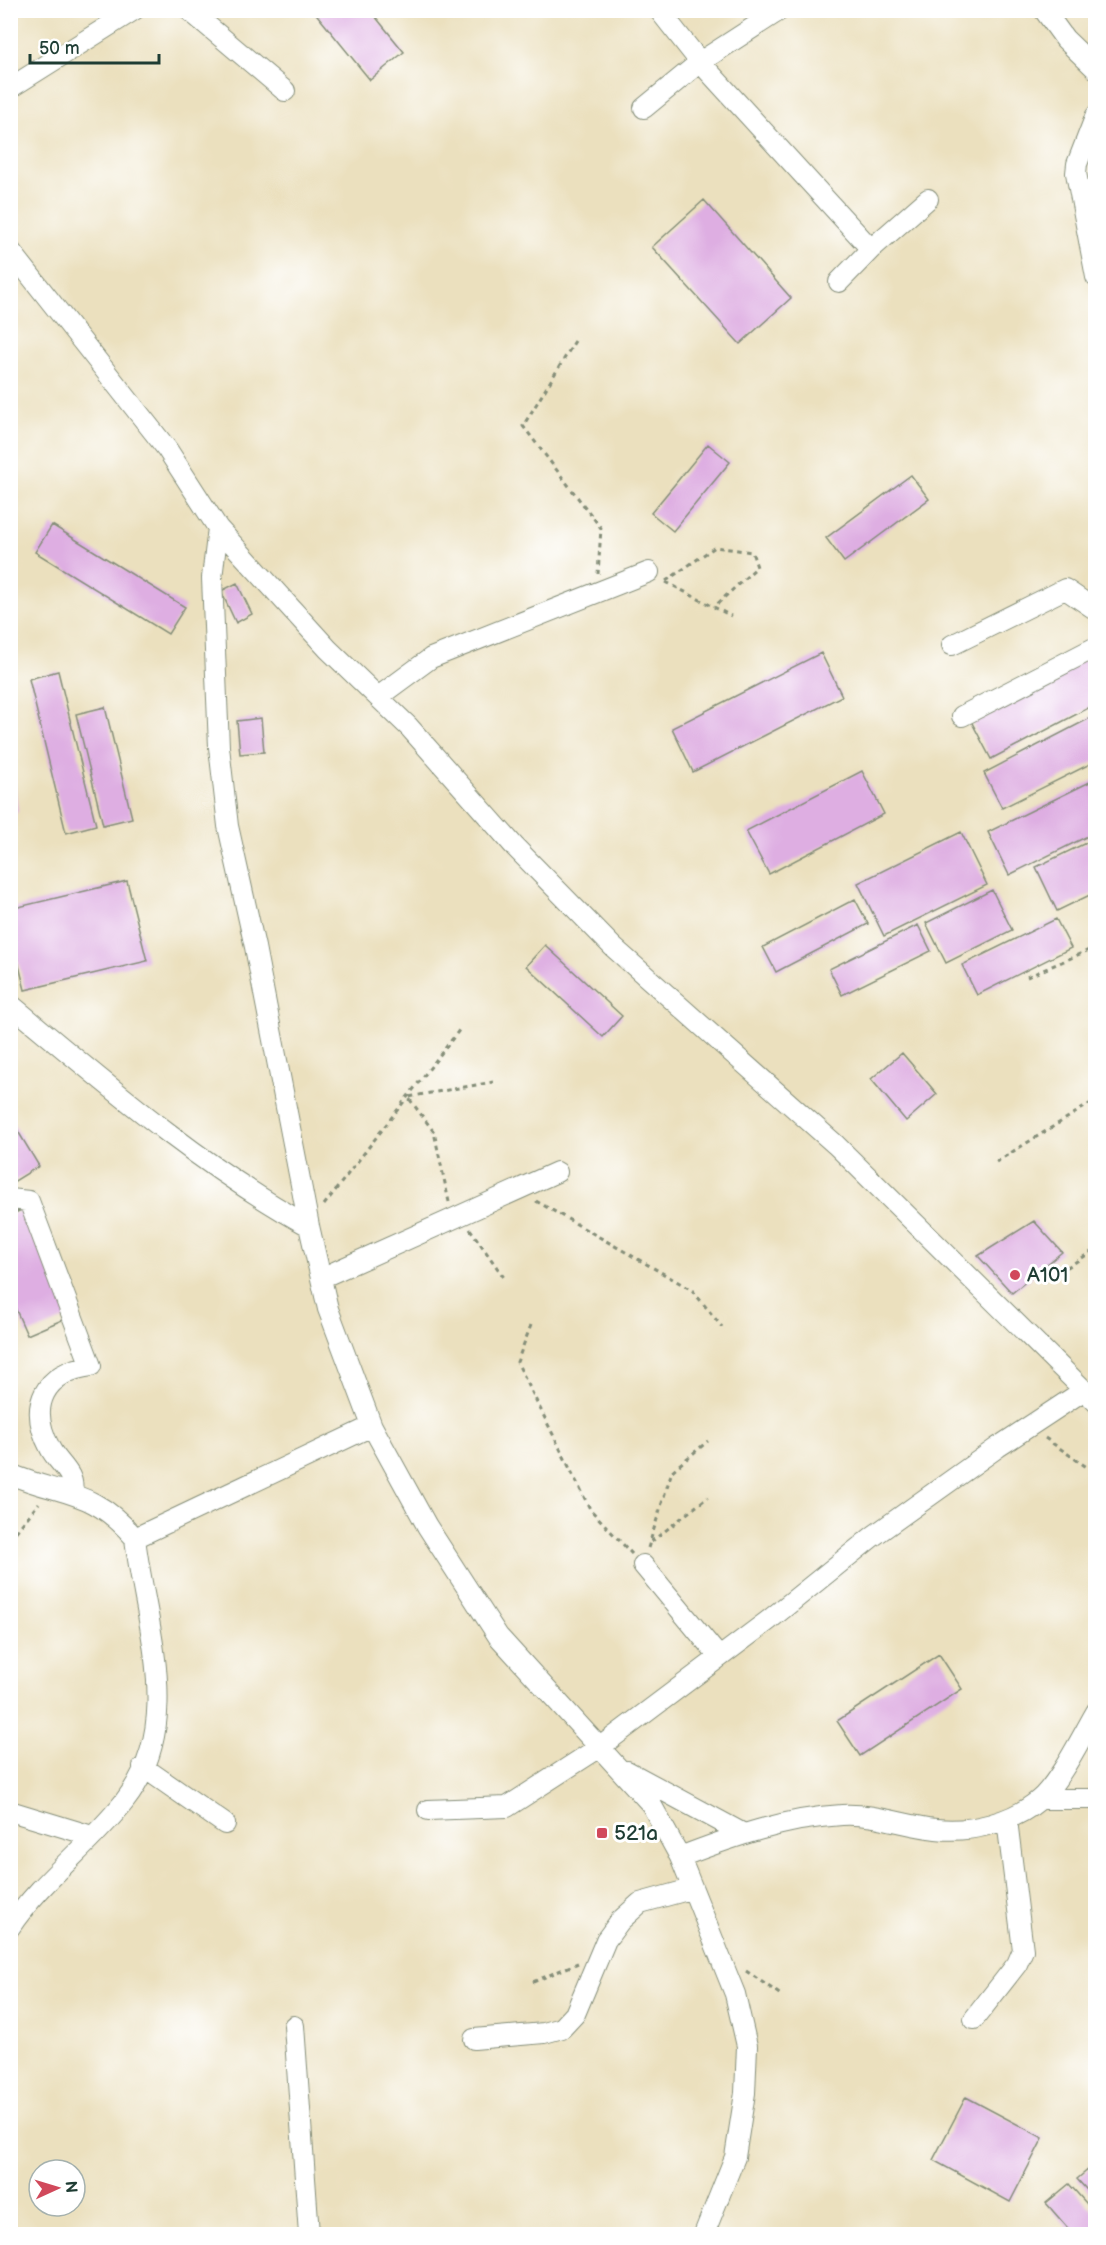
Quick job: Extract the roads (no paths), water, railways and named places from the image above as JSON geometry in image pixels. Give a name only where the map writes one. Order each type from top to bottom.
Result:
[{"type":"street","points":[[10,88],[134,10]]},
{"type":"street","points":[[189,10],[285,91]]},
{"type":"street","points":[[659,10],[700,62],[871,249]]},
{"type":"street","points":[[644,108],[700,62],[780,10]]},
{"type":"street","points":[[1044,10],[1065,39],[1095,69]]},
{"type":"street","points":[[1095,115],[1077,164],[1076,173],[1095,277]]},
{"type":"street","points":[[839,282],[871,249],[928,199]]},
{"type":"street","points":[[10,250],[167,449],[218,528],[328,649],[409,727],[514,848],[613,947],[836,1145],[1089,1397],[1029,1426],[872,1537],[769,1620],[600,1747],[507,1807],[428,1810]]},
{"type":"street","points":[[218,528],[212,578],[219,747],[228,826],[255,947],[309,1226],[328,1309],[372,1426],[427,1526],[498,1636],[651,1804],[680,1857],[735,1994],[747,2046],[745,2093],[735,2157],[704,2235]]},
{"type":"street","points":[[378,697],[431,658],[596,594],[657,577]]},
{"type":"street","points":[[952,645],[1065,589],[1095,610]]},
{"type":"street","points":[[962,716],[1095,647]]},
{"type":"street","points":[[10,1004],[142,1114],[279,1209],[309,1226]]},
{"type":"street","points":[[321,1278],[557,1172]]},
{"type":"street","points":[[10,1199],[29,1201],[92,1366],[61,1374],[48,1386],[42,1402],[44,1434],[54,1456],[72,1477],[72,1492]]},
{"type":"street","points":[[135,1538],[372,1426]]},
{"type":"street","points":[[10,1474],[72,1492],[111,1513],[135,1538],[159,1684],[152,1744],[143,1767],[124,1802],[36,1895],[10,1927]]},
{"type":"street","points":[[643,1565],[719,1657]]},
{"type":"street","points":[[680,1857],[742,1833],[804,1819],[844,1814],[887,1818],[937,1829],[974,1827],[1007,1820],[1040,1799],[1064,1766],[1095,1712]]},
{"type":"street","points":[[615,1764],[742,1833]]},
{"type":"street","points":[[143,1767],[225,1824]]},
{"type":"street","points":[[1040,1799],[1095,1799]]},
{"type":"street","points":[[10,1811],[92,1836]]},
{"type":"street","points":[[974,2019],[1017,1964],[1023,1950],[1007,1820]]},
{"type":"street","points":[[474,2039],[544,2033],[562,2028],[575,2014],[606,1940],[620,1921],[640,1904],[691,1889]]},
{"type":"street","points":[[294,2026],[309,2235]]},
{"type":"place","name":"A101","points":[[1015,1275]]},
{"type":"place","name":"521a","points":[[602,1833]]}]
